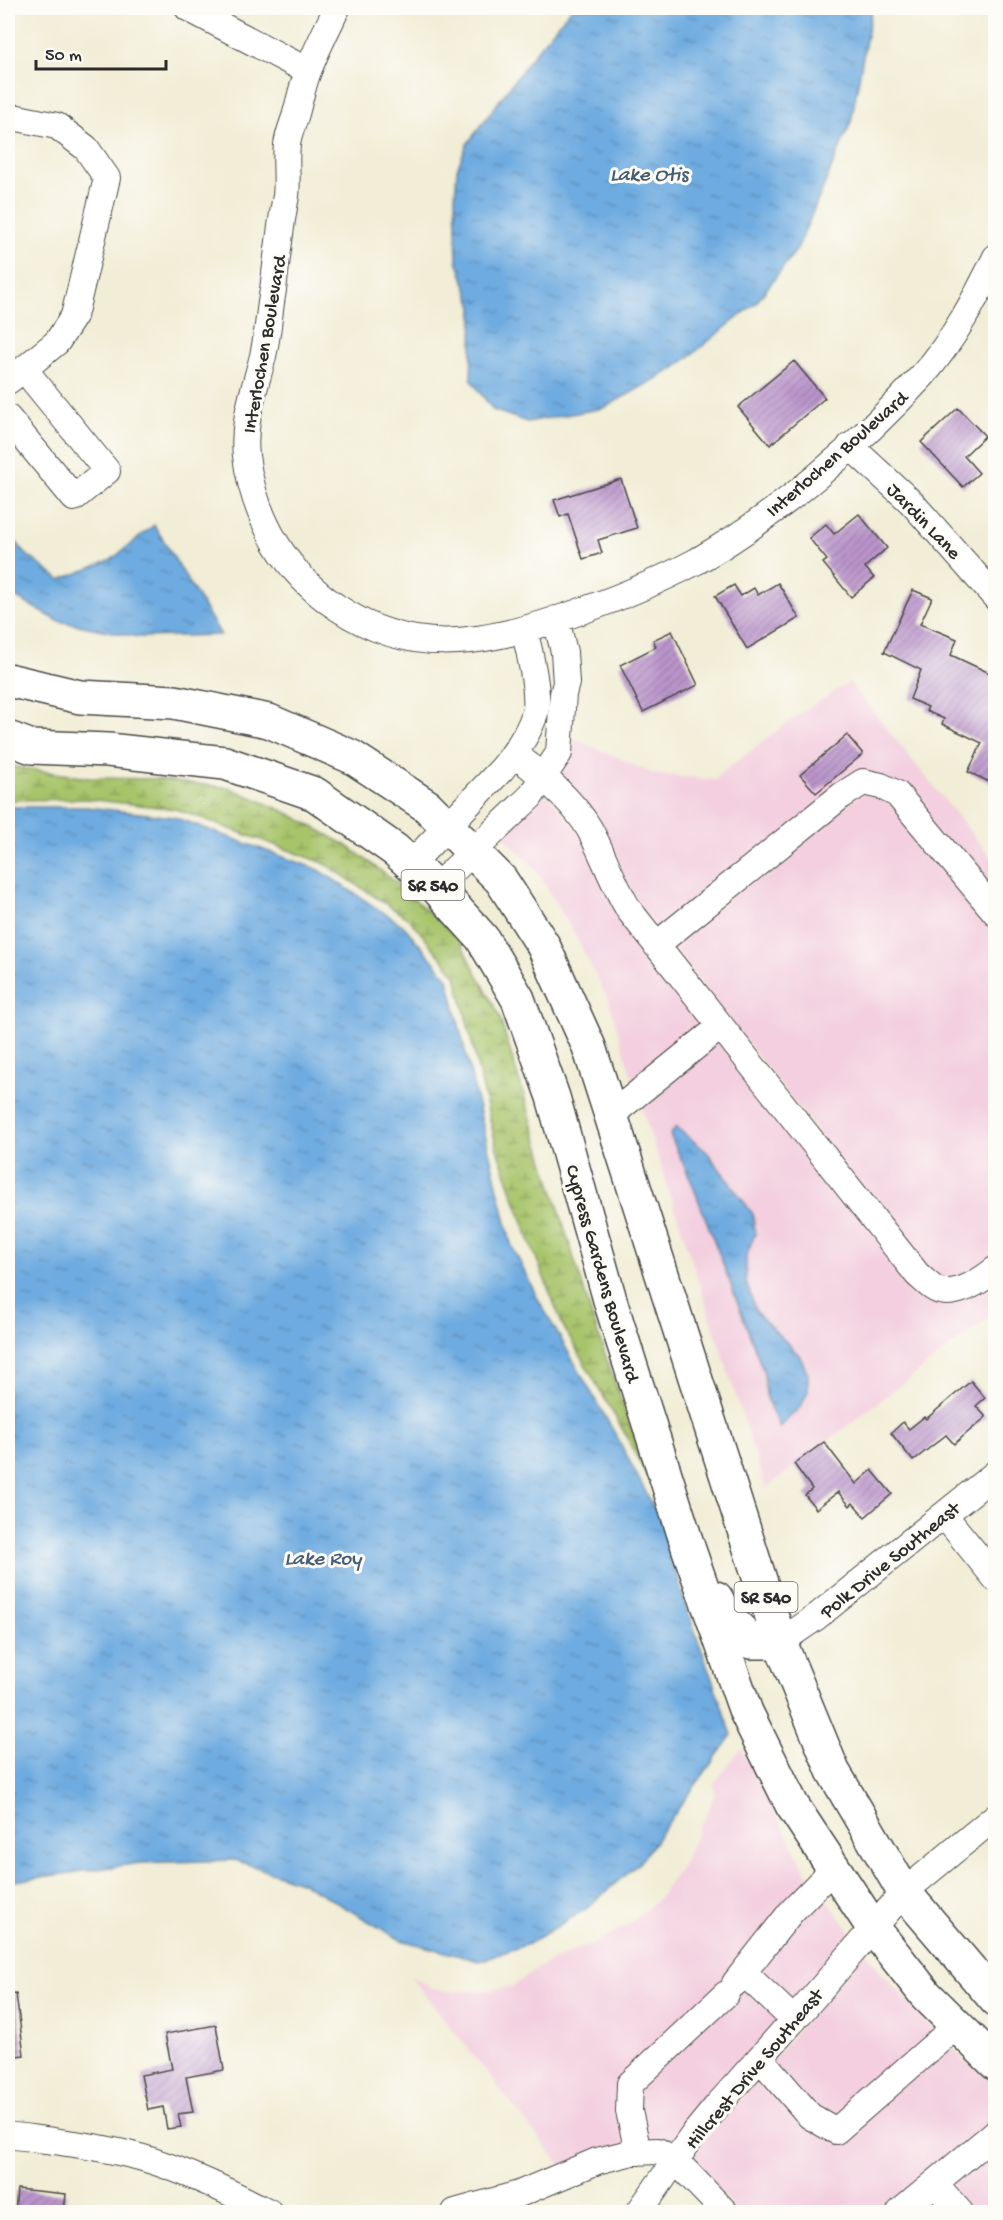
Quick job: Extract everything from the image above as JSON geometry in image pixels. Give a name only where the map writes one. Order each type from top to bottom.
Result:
[{"type":"main road","name":"SR 540","points":[[8,680],[80,697],[174,702],[269,721],[352,757],[427,806],[501,880],[543,945],[590,1047],[780,1642],[833,1771],[904,1892],[996,2000]]},
{"type":"main road","name":"Cypress Gardens Boulevard","points":[[8,738],[32,747],[108,750],[225,763],[315,794],[395,850],[436,887],[482,938],[518,999],[553,1097],[612,1307],[689,1550],[746,1712],[792,1805],[874,1929],[926,1995],[996,2064]]},
{"type":"main road","points":[[689,1550],[726,1616],[752,1642],[780,1642]]},
{"type":"street","points":[[188,8],[308,71]]},
{"type":"street","name":"Interlochen Boulevard","points":[[337,8],[308,71],[287,144],[284,217],[263,355],[249,406],[246,454],[255,500],[272,538],[287,561],[304,582],[325,600],[365,624],[390,634],[435,643],[482,639],[524,630],[606,603],[697,561],[763,518],[805,485],[906,394],[940,353],[964,316],[995,260]]},
{"type":"street","points":[[8,116],[57,126],[86,148],[107,178],[74,316],[57,342],[16,375],[107,471],[74,498],[8,418]]},
{"type":"street","name":"Jardin Lane","points":[[850,446],[911,502],[996,598]]},
{"type":"street","points":[[436,887],[530,797],[560,753],[563,694],[566,683],[564,652],[556,619]]},
{"type":"street","points":[[411,864],[514,754],[536,711],[530,652],[524,630]]},
{"type":"street","points":[[514,754],[544,776],[588,827],[602,853],[614,884],[629,909],[917,1274],[938,1291],[954,1293],[996,1269]]},
{"type":"street","points":[[656,945],[841,796],[863,782],[881,786],[897,794],[996,913]]},
{"type":"street","points":[[611,1115],[721,1026]]},
{"type":"street","name":"Polk Drive Southeast","points":[[780,1642],[815,1618],[996,1473]]},
{"type":"street","points":[[944,1515],[996,1579]]},
{"type":"street","name":"Hillcrest Drive Southeast","points":[[639,2212],[705,2120],[904,1892],[994,1820]]},
{"type":"street","points":[[638,2152],[629,2111],[630,2084],[735,1983],[791,1912],[834,1868]]},
{"type":"street","points":[[735,1983],[794,2020]]},
{"type":"street","points":[[760,2058],[810,2116],[836,2131],[956,2026]]},
{"type":"street","points":[[900,2212],[996,2132]]},
{"type":"street","points":[[8,2135],[143,2158],[197,2178],[269,2212]]},
{"type":"street","points":[[455,2212],[519,2194],[597,2161],[638,2152],[658,2151],[676,2161],[725,2212]]},
{"type":"street","points":[[935,2184],[960,2212]]},
{"type":"shaded area","points":[[849,682],[995,862],[995,897],[884,777],[659,931],[637,904],[556,775],[570,742],[574,738],[654,774],[716,780],[719,775],[795,717]]},
{"type":"shaded area","points":[[545,792],[567,816],[909,1281],[995,1280],[995,1313],[766,1488],[609,1001],[574,933],[536,870],[503,835]],"holes":[[[670,1135],[755,1234],[746,1257],[746,1282],[756,1312],[799,1355],[781,1427],[771,1410],[766,1395],[764,1373],[720,1256],[690,1178]]]},
{"type":"shaded area","points":[[864,792],[890,802],[995,929],[995,1257],[953,1283],[943,1282],[924,1267],[670,945]]},
{"type":"shaded area","points":[[741,1748],[808,1875],[854,1936],[673,2148],[561,2166],[410,1976],[433,1988],[446,1991],[487,1991],[513,1986],[541,1966],[581,1947],[592,1945],[630,1924],[657,1900],[679,1871],[716,1792],[713,1785]]},
{"type":"shaded area","points":[[865,1951],[882,1974],[960,2056],[995,2083],[995,2212],[738,2212],[688,2159]]},
{"type":"green space","points":[[8,766],[89,778],[156,779],[230,788],[288,813],[346,845],[397,883],[459,940],[499,1015],[593,1320],[650,1482],[563,1326],[530,1242],[497,1149],[456,975],[409,919],[324,863],[176,809],[87,799],[8,800]]},
{"type":"water","name":"Lake Otis","points":[[572,8],[874,8],[871,13],[851,122],[797,249],[756,303],[674,369],[604,408],[527,422],[493,410],[471,380],[473,307],[457,260],[455,197],[457,169],[467,144],[540,46]]},
{"type":"water","points":[[154,525],[221,635],[138,637],[58,621],[8,593],[8,532],[26,554],[60,580],[111,560]]},
{"type":"water","name":"Lake Roy","points":[[86,807],[174,817],[319,870],[404,926],[448,978],[511,1244],[538,1299],[617,1437],[664,1527],[686,1606],[732,1735],[639,1863],[586,1909],[528,1944],[479,1961],[401,1940],[303,1883],[235,1860],[140,1863],[8,1882],[8,808]]},
{"type":"water","points":[[676,1127],[707,1152],[753,1214],[755,1234],[746,1257],[746,1282],[756,1312],[799,1355],[808,1374],[808,1391],[801,1406],[780,1427],[771,1410],[766,1395],[764,1373],[720,1256],[690,1178],[670,1135]]},
{"type":"building","points":[[794,361],[825,398],[770,445],[738,407]]},
{"type":"building","points":[[958,408],[985,436],[964,456],[979,473],[963,487],[921,442]]},
{"type":"building","points":[[621,479],[637,528],[598,540],[602,553],[583,559],[568,514],[560,517],[554,500]]},
{"type":"building","points":[[859,514],[887,548],[865,567],[874,578],[851,597],[823,563],[827,560],[809,538],[826,524],[834,534]]},
{"type":"building","points":[[778,583],[799,618],[747,649],[715,596],[734,585],[741,596],[754,588],[758,595]]},
{"type":"building","points":[[913,590],[932,598],[920,624],[957,639],[951,655],[996,676],[996,785],[968,772],[982,743],[942,724],[944,719],[926,711],[928,707],[910,699],[921,670],[884,652]]},
{"type":"building","points":[[672,631],[698,685],[643,712],[620,665],[656,647],[653,640]]},
{"type":"building","points":[[847,735],[863,754],[816,793],[800,775]]},
{"type":"building","points":[[971,1381],[985,1398],[976,1406],[986,1417],[954,1444],[946,1435],[913,1461],[891,1433],[903,1422],[909,1429],[924,1417],[926,1419]]},
{"type":"building","points":[[824,1442],[856,1484],[872,1470],[892,1494],[865,1517],[853,1503],[850,1506],[838,1492],[816,1509],[805,1495],[812,1489],[794,1464]]},
{"type":"building","points":[[16,1994],[24,2055],[8,2057],[8,1995]]},
{"type":"building","points":[[216,2025],[224,2070],[186,2077],[193,2112],[178,2114],[181,2127],[167,2129],[163,2107],[148,2110],[141,2075],[172,2069],[165,2034]]},
{"type":"building","points":[[17,2189],[66,2194],[64,2212],[15,2212]]}]
